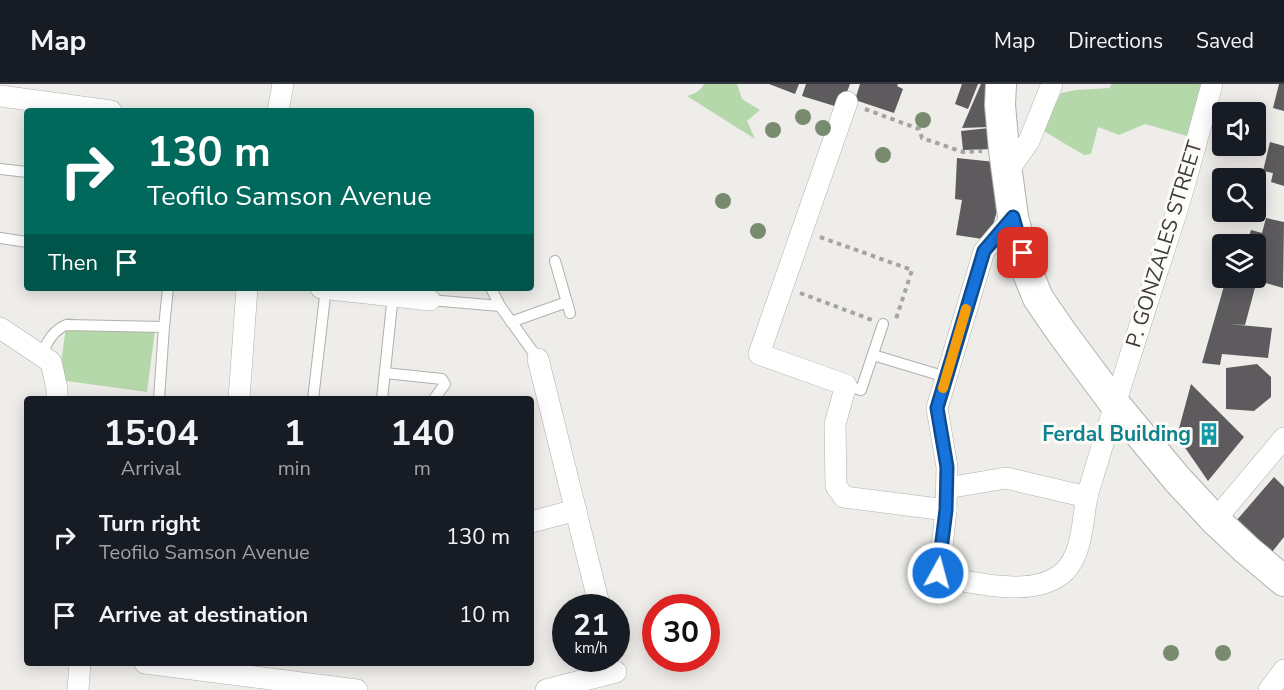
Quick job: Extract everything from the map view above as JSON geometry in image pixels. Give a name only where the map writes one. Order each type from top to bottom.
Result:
[{"type":"main road","points":[[1001,84],[1000,105],[1005,162],[1013,217],[1038,298],[1114,403],[1177,479],[1215,520],[1284,580]]},
{"type":"street","points":[[279,108],[283,84]]},
{"type":"street","points":[[1005,162],[1029,141],[1052,84]]},
{"type":"street","name":"P. GONZALES STREET","points":[[946,510],[939,575],[942,577],[1003,587],[1034,585],[1048,582],[1065,571],[1074,557],[1081,534],[1087,497],[1114,403],[1179,204],[1212,84]]},
{"type":"street","points":[[0,96],[89,108]]},
{"type":"street","points":[[847,102],[759,354],[846,385],[835,424],[836,486],[844,497],[946,510],[947,467],[937,408],[984,251],[1013,217]]},
{"type":"street","points":[[239,396],[247,291]]},
{"type":"street","points":[[355,291],[430,300]]},
{"type":"street","points":[[0,328],[51,362],[57,396]]},
{"type":"street","points":[[538,359],[597,594]]},
{"type":"street","points":[[1215,520],[1284,438]]},
{"type":"street","points":[[947,488],[1005,478],[1087,497]]},
{"type":"street","points":[[534,521],[576,510]]},
{"type":"street","points":[[78,690],[80,666]]},
{"type":"street","points":[[197,666],[229,668],[357,690]]},
{"type":"street","points":[[1269,690],[1284,670]]},
{"type":"street","points":[[546,690],[616,673]]},
{"type":"lane","points":[[0,169],[24,172]]},
{"type":"lane","points":[[0,238],[24,242]]},
{"type":"lane","points":[[511,322],[568,308],[555,261]]},
{"type":"lane","points":[[159,396],[168,291]]},
{"type":"lane","points":[[313,396],[326,291]]},
{"type":"lane","points":[[492,291],[500,306],[538,359]]},
{"type":"lane","points":[[382,396],[393,295]]},
{"type":"lane","points":[[430,300],[500,306]]},
{"type":"lane","points":[[846,385],[861,390],[884,324]]},
{"type":"lane","points":[[41,355],[52,335],[58,328],[66,325],[164,327]]},
{"type":"lane","points":[[873,355],[946,377]]},
{"type":"lane","points":[[385,373],[442,379],[445,384],[436,396]]},
{"type":"path","points":[[847,102],[919,129],[922,138],[963,152],[1005,162]]},
{"type":"path","points":[[782,287],[894,327],[912,270],[802,231]]},
{"type":"green space","points":[[704,84],[737,84],[742,99],[760,110],[747,121],[755,139],[687,96],[697,92]]},
{"type":"green space","points":[[1111,84],[1201,84],[1187,136],[1145,124],[1119,135],[1098,127],[1091,154],[1084,155],[1042,130],[1061,93],[1110,88]]},
{"type":"green space","points":[[67,318],[155,330],[147,392],[59,380]]},
{"type":"building","points":[[769,84],[799,84],[795,94]]},
{"type":"building","points":[[806,84],[850,84],[841,108],[802,96]]},
{"type":"building","points":[[860,84],[898,84],[897,86],[903,89],[894,113],[855,100]]},
{"type":"building","points":[[962,84],[978,84],[968,109],[955,104]]},
{"type":"building","points":[[981,84],[988,84],[989,127],[962,128]]},
{"type":"building","points":[[1279,84],[1284,84],[1284,111],[1273,108]]},
{"type":"building","points":[[989,128],[994,149],[963,150],[961,131]]},
{"type":"building","points":[[1270,142],[1284,146],[1284,186],[1271,182],[1273,173],[1266,172],[1266,168],[1264,168]]},
{"type":"building","points":[[957,158],[995,162],[998,207],[989,240],[956,235],[962,200],[955,199]]},
{"type":"building","points":[[1266,218],[1284,222],[1283,288],[1266,283],[1266,234],[1250,234],[1251,230],[1262,233]]},
{"type":"building","points":[[1223,288],[1255,288],[1245,325],[1229,324],[1272,328],[1268,358],[1222,354],[1220,365],[1202,363]]},
{"type":"building","points":[[1257,364],[1271,377],[1271,397],[1254,411],[1226,409],[1226,368]]},
{"type":"building","name":"Ferdal Building","points":[[1191,384],[1244,437],[1208,481],[1177,436]]},
{"type":"building","points":[[1274,477],[1284,487],[1284,537],[1272,552],[1236,521]]},
{"type":"slow traffic","points":[[943,388],[966,309]]},
{"type":"place","name":"Ferdal Building","points":[[1209,434]]},
{"type":"route","points":[[938,573],[946,510],[947,467],[937,408],[984,251],[1013,217],[1023,253]]}]
